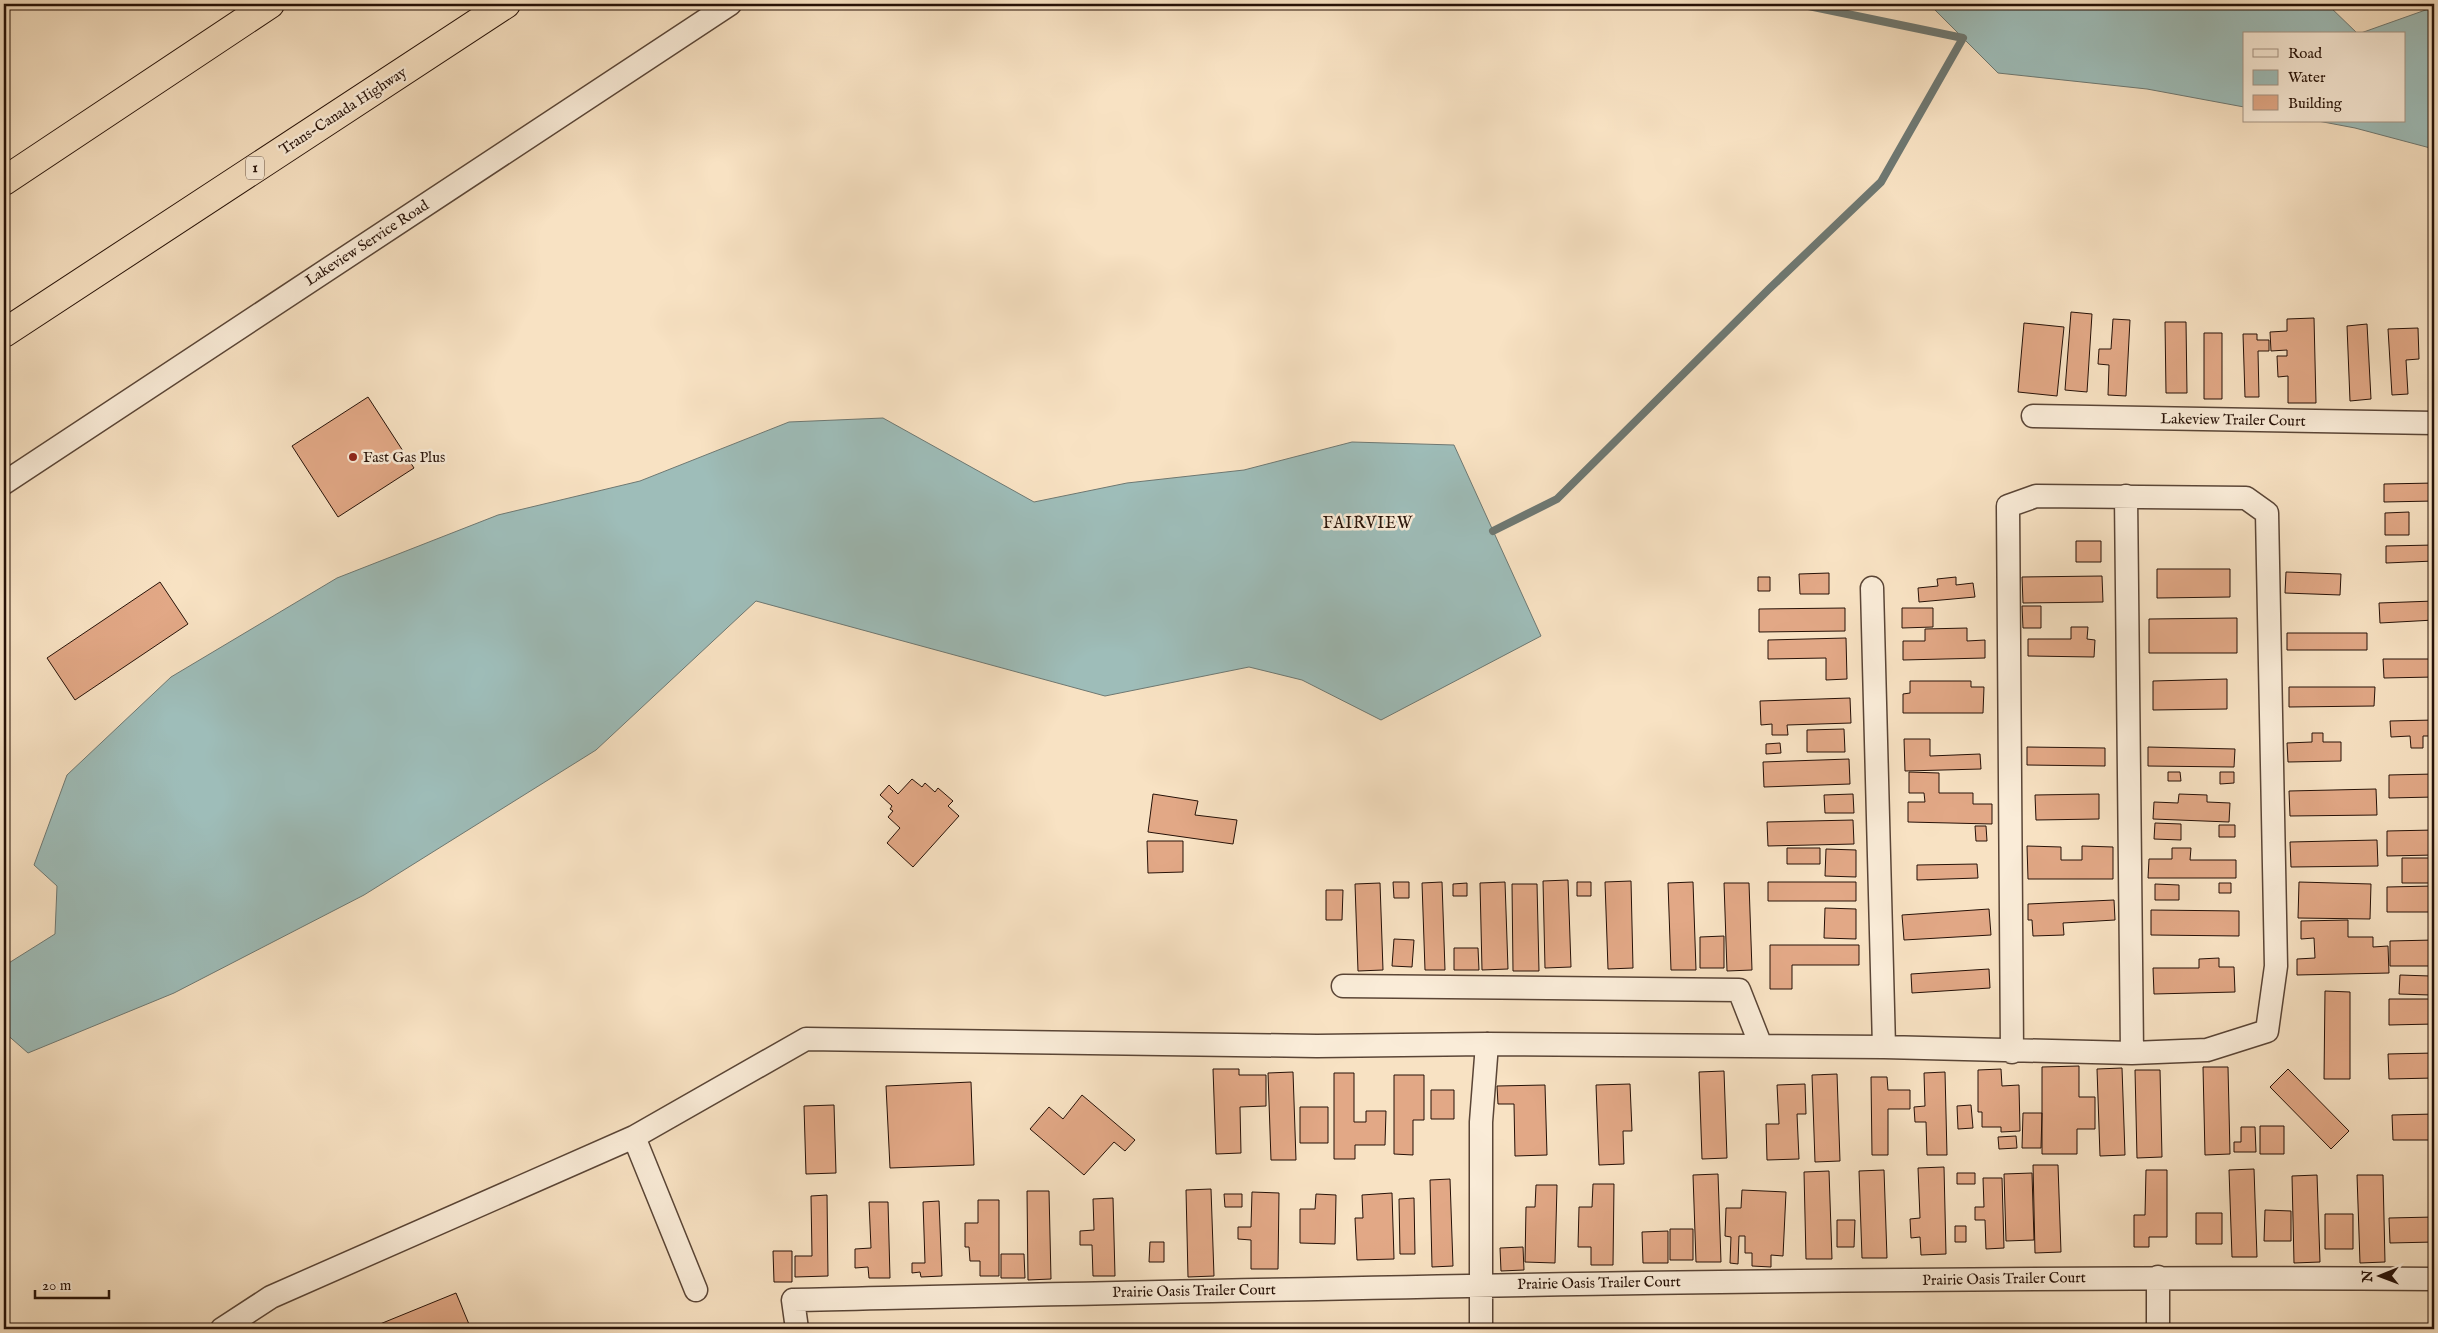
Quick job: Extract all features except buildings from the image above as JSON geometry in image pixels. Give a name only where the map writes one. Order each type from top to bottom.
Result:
[{"type":"highway","points":[[4,181],[270,4]]},
{"type":"highway","name":"Trans-Canada Highway","points":[[4,333],[506,4]]},
{"type":"street","name":"Lakeview Service Road","points":[[4,483],[730,4]]},
{"type":"street","name":"Lakeview Trailer Court","points":[[2033,416],[2434,423]]},
{"type":"street","points":[[222,1329],[271,1298],[634,1137],[806,1039],[1317,1046],[1487,1044],[1884,1047],[2012,1052],[2132,1053],[2207,1050],[2268,1031],[2276,966],[2267,513],[2246,498],[2036,496],[2008,506],[2012,1052]]},
{"type":"street","points":[[2126,496],[2132,1053]]},
{"type":"street","points":[[1872,588],[1884,1047]]},
{"type":"street","points":[[1343,986],[1739,990],[1761,1046]]},
{"type":"street","points":[[1481,1329],[1482,1122],[1487,1044]]},
{"type":"street","points":[[634,1137],[696,1290]]},
{"type":"street","points":[[2158,1277],[2158,1329]]},
{"type":"street","name":"Prairie Oasis Trailer Court","points":[[796,1329],[793,1300],[1481,1285],[2158,1277],[2434,1278]]},
{"type":"water","points":[[1929,4],[2327,4],[2356,32],[2243,32],[2243,107],[2147,89],[1998,73]]},
{"type":"water","points":[[2434,7],[2434,149],[2355,128],[2323,122],[2406,122],[2406,32],[2364,32]]},
{"type":"water","points":[[883,418],[1034,502],[1127,483],[1244,470],[1352,442],[1454,445],[1541,636],[1381,720],[1302,680],[1249,667],[1105,696],[756,601],[596,750],[364,895],[174,993],[28,1053],[4,1032],[4,966],[55,934],[57,886],[34,865],[67,775],[171,677],[337,578],[498,515],[640,481],[789,422]]},
{"type":"waterway","points":[[1493,531],[1557,499],[1769,289],[1881,182],[1963,38],[1799,4]]},
{"type":"place","name":"Fast Gas Plus","points":[[353,457]]},
{"type":"district","name":"FAIRVIEW","points":[[1368,524]]}]
